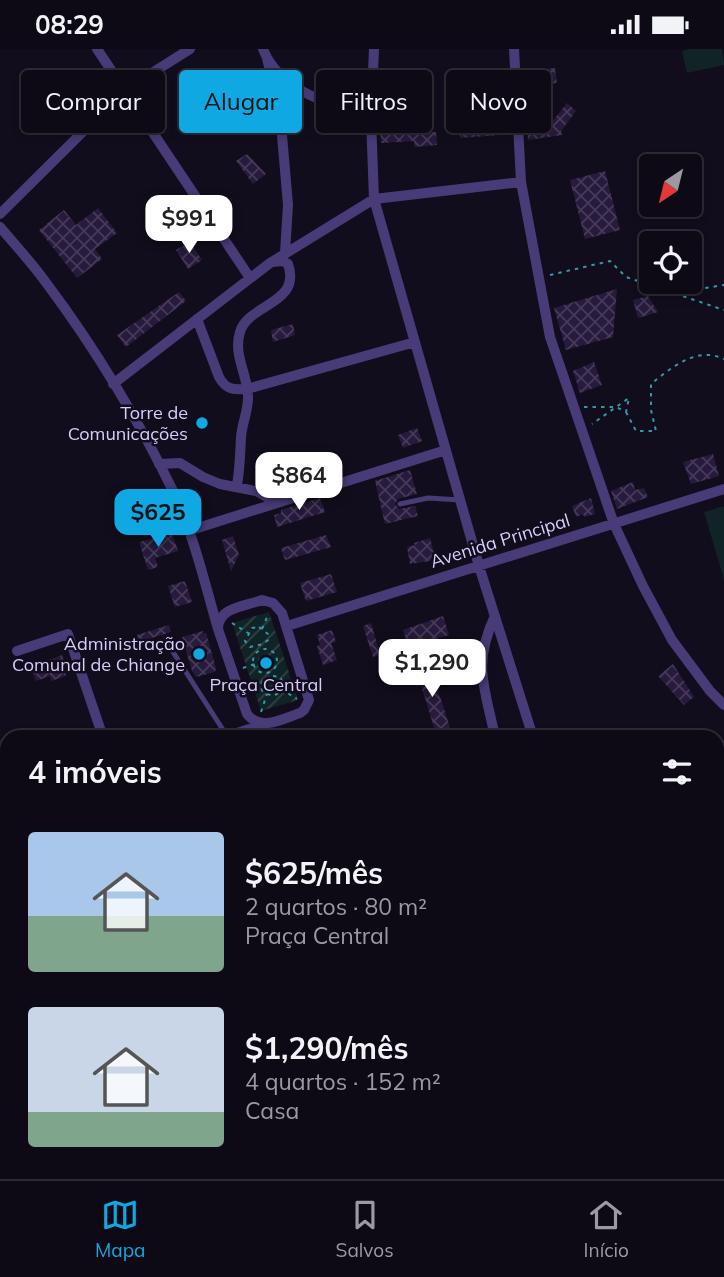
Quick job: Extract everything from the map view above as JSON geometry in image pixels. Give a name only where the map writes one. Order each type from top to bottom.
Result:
[{"type":"street","points":[[97,49],[111,70]]},
{"type":"street","points":[[157,70],[190,49]]},
{"type":"street","points":[[373,70],[374,49]]},
{"type":"street","points":[[514,49],[521,182],[550,337],[614,524],[671,641],[724,705]]},
{"type":"street","points":[[265,54],[280,76],[316,97]]},
{"type":"street","points":[[265,54],[280,112],[288,205],[285,253]]},
{"type":"street","points":[[0,214],[82,133]]},
{"type":"street","points":[[154,133],[250,278]]},
{"type":"street","points":[[372,133],[374,199],[479,566],[531,730]]},
{"type":"street","points":[[113,384],[270,263],[374,199],[521,182]]},
{"type":"street","points":[[0,227],[48,284],[113,384],[159,464],[175,495],[188,531],[247,714],[261,724]]},
{"type":"street","points":[[237,485],[242,459],[241,436],[249,397],[239,352],[241,328],[251,316],[279,299],[288,286],[288,264],[282,261],[270,263]]},
{"type":"street","points":[[197,319],[223,385],[231,390],[247,389],[415,342]]},
{"type":"street","points":[[188,531],[446,450]]},
{"type":"street","points":[[159,464],[180,463],[203,477],[220,484],[237,485],[256,491],[277,503]]},
{"type":"street","name":"Avenida Principal","points":[[287,626],[724,489]]},
{"type":"street","points":[[218,629],[221,616],[225,612],[262,600],[273,603],[282,613],[309,695],[307,706],[300,713],[246,730]]},
{"type":"street","points":[[494,730],[481,663],[482,646],[495,617]]},
{"type":"street","points":[[17,651],[68,634],[101,730]]},
{"type":"lane","points":[[400,504],[428,498],[460,500]]},
{"type":"lane","points":[[169,641],[173,652],[228,730]]},
{"type":"path","points":[[539,277],[610,261],[626,277],[639,282]]},
{"type":"path","points":[[702,287],[724,285]]},
{"type":"path","points":[[681,294],[724,310]]},
{"type":"path","points":[[574,407],[616,407],[626,412],[636,431],[656,431],[651,410],[651,384],[672,367],[690,358],[711,352],[724,359]]},
{"type":"path","points":[[582,430],[629,398],[626,412]]},
{"type":"path","points":[[262,630],[273,603]]},
{"type":"path","points":[[221,616],[249,634]]},
{"type":"path","points":[[254,627],[268,633],[269,638],[267,642],[259,645],[248,645],[246,639],[249,634],[254,627]]},
{"type":"path","points":[[259,645],[262,656]]},
{"type":"path","points":[[276,658],[268,649],[260,650],[254,655],[253,665],[260,673],[269,675],[278,676],[281,678],[283,683],[275,695],[261,690],[260,686],[263,680],[269,675],[275,669],[276,658]]},
{"type":"path","points":[[271,659],[295,652]]},
{"type":"path","points":[[262,656],[267,655],[271,659]]},
{"type":"path","points":[[259,663],[262,656]]},
{"type":"path","points":[[266,668],[270,666],[271,659]]},
{"type":"path","points":[[233,671],[259,663]]},
{"type":"path","points":[[259,663],[266,668],[269,675]]},
{"type":"path","points":[[280,689],[307,706]]},
{"type":"path","points":[[261,724],[267,692]]},
{"type":"green space","points":[[722,49],[724,65],[687,73],[682,51]]},
{"type":"green space","points":[[724,506],[724,580],[704,512]]},
{"type":"green space","points":[[269,612],[298,700],[261,711],[232,623]]},
{"type":"building","points":[[555,68],[557,83],[551,84],[551,70],[540,70]]},
{"type":"building","points":[[567,103],[576,111],[561,131],[562,135],[528,140],[527,133],[551,133],[551,122]]},
{"type":"building","points":[[436,132],[437,145],[414,147],[414,141],[381,143],[380,133]]},
{"type":"building","points":[[460,133],[501,135],[460,138]]},
{"type":"building","points":[[247,154],[266,174],[253,184],[236,161]]},
{"type":"building","points":[[605,171],[620,230],[585,239],[570,180]]},
{"type":"building","points":[[98,208],[117,233],[95,249],[102,259],[77,278],[39,230],[64,210],[76,225]]},
{"type":"building","points":[[190,242],[202,260],[188,269],[176,250]]},
{"type":"building","points":[[617,289],[613,337],[566,350],[554,308]]},
{"type":"building","points":[[179,292],[186,301],[126,347],[117,335]]},
{"type":"building","points":[[648,296],[658,312],[638,318],[633,300]]},
{"type":"building","points":[[293,324],[295,335],[273,342],[271,330]]},
{"type":"building","points":[[594,362],[602,385],[580,393],[573,371]]},
{"type":"building","points":[[417,428],[422,441],[403,448],[398,435]]},
{"type":"building","points":[[713,454],[719,476],[691,484],[683,462]]},
{"type":"building","points":[[410,470],[417,494],[398,499],[395,504],[399,509],[415,506],[418,516],[385,524],[375,481]]},
{"type":"building","points":[[633,482],[635,490],[644,488],[648,497],[617,509],[611,491]]},
{"type":"building","points":[[320,498],[325,512],[277,527],[274,515],[281,513],[281,510]]},
{"type":"building","points":[[591,498],[595,514],[576,517],[572,506]]},
{"type":"building","points":[[172,533],[178,551],[155,558],[158,567],[148,570],[139,542]]},
{"type":"building","points":[[326,535],[331,547],[285,560],[281,548]]},
{"type":"building","points":[[233,536],[239,555],[231,571],[222,540]]},
{"type":"building","points":[[430,538],[436,560],[410,564],[407,547]]},
{"type":"building","points":[[331,574],[337,592],[306,601],[300,583]]},
{"type":"building","points":[[185,581],[192,602],[175,607],[168,586]]},
{"type":"building","points":[[443,616],[449,635],[435,639],[439,651],[428,654],[424,643],[409,648],[403,630]]},
{"type":"building","points":[[371,623],[380,655],[373,657],[363,626]]},
{"type":"building","points":[[169,625],[171,632],[139,642],[137,635]]},
{"type":"building","points":[[332,630],[336,642],[331,643],[337,660],[323,665],[317,646],[320,645],[317,635]]},
{"type":"building","name":"Administração Comunal de Chiange","points":[[203,631],[206,633],[216,668],[215,672],[196,677],[182,637]]},
{"type":"building","points":[[62,655],[66,676],[51,681],[50,676],[36,681],[31,667]]},
{"type":"building","points":[[673,664],[694,697],[684,705],[658,676]]},
{"type":"building","points":[[436,666],[440,680],[435,681],[451,730],[435,730],[421,685],[409,685],[405,676]]},
{"type":"place","name":"Torre de Comunicações","points":[[202,423]]},
{"type":"place","name":"Administração Comunal de Chiange","points":[[199,654]]},
{"type":"place","name":"Praça Central","points":[[266,663]]}]
